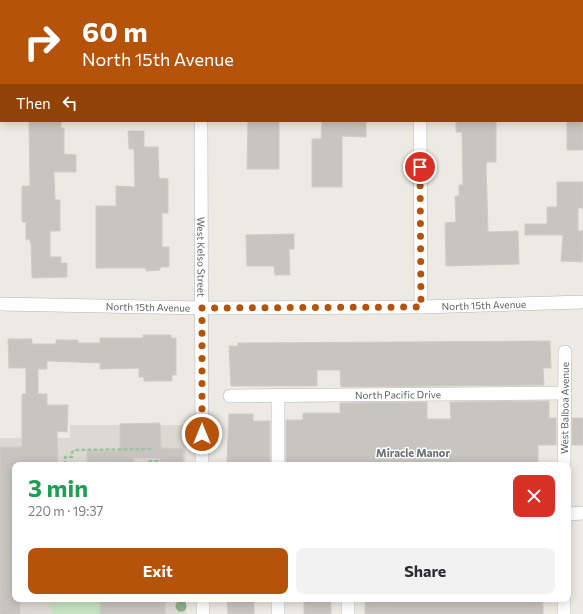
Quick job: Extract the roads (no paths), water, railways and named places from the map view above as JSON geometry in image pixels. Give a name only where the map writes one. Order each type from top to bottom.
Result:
[{"type":"street","name":"West Kelso Street","points":[[201,122],[202,462]]},
{"type":"street","points":[[420,122],[421,307]]},
{"type":"street","name":"North 15th Avenue","points":[[0,304],[202,308],[421,307],[583,302]]},
{"type":"street","name":"West Balboa Avenue","points":[[564,462],[565,352]]},
{"type":"street","name":"North Pacific Drive","points":[[230,396],[565,392]]},
{"type":"street","points":[[278,395],[278,462]]},
{"type":"street","points":[[571,514],[583,513]]},
{"type":"street","points":[[202,602],[203,614]]},
{"type":"street","points":[[278,602],[278,614]]},
{"type":"street","points":[[348,602],[348,614]]},
{"type":"street","points":[[564,602],[564,614]]},
{"type":"district","name":"Miracle Manor","points":[[413,452]]}]
